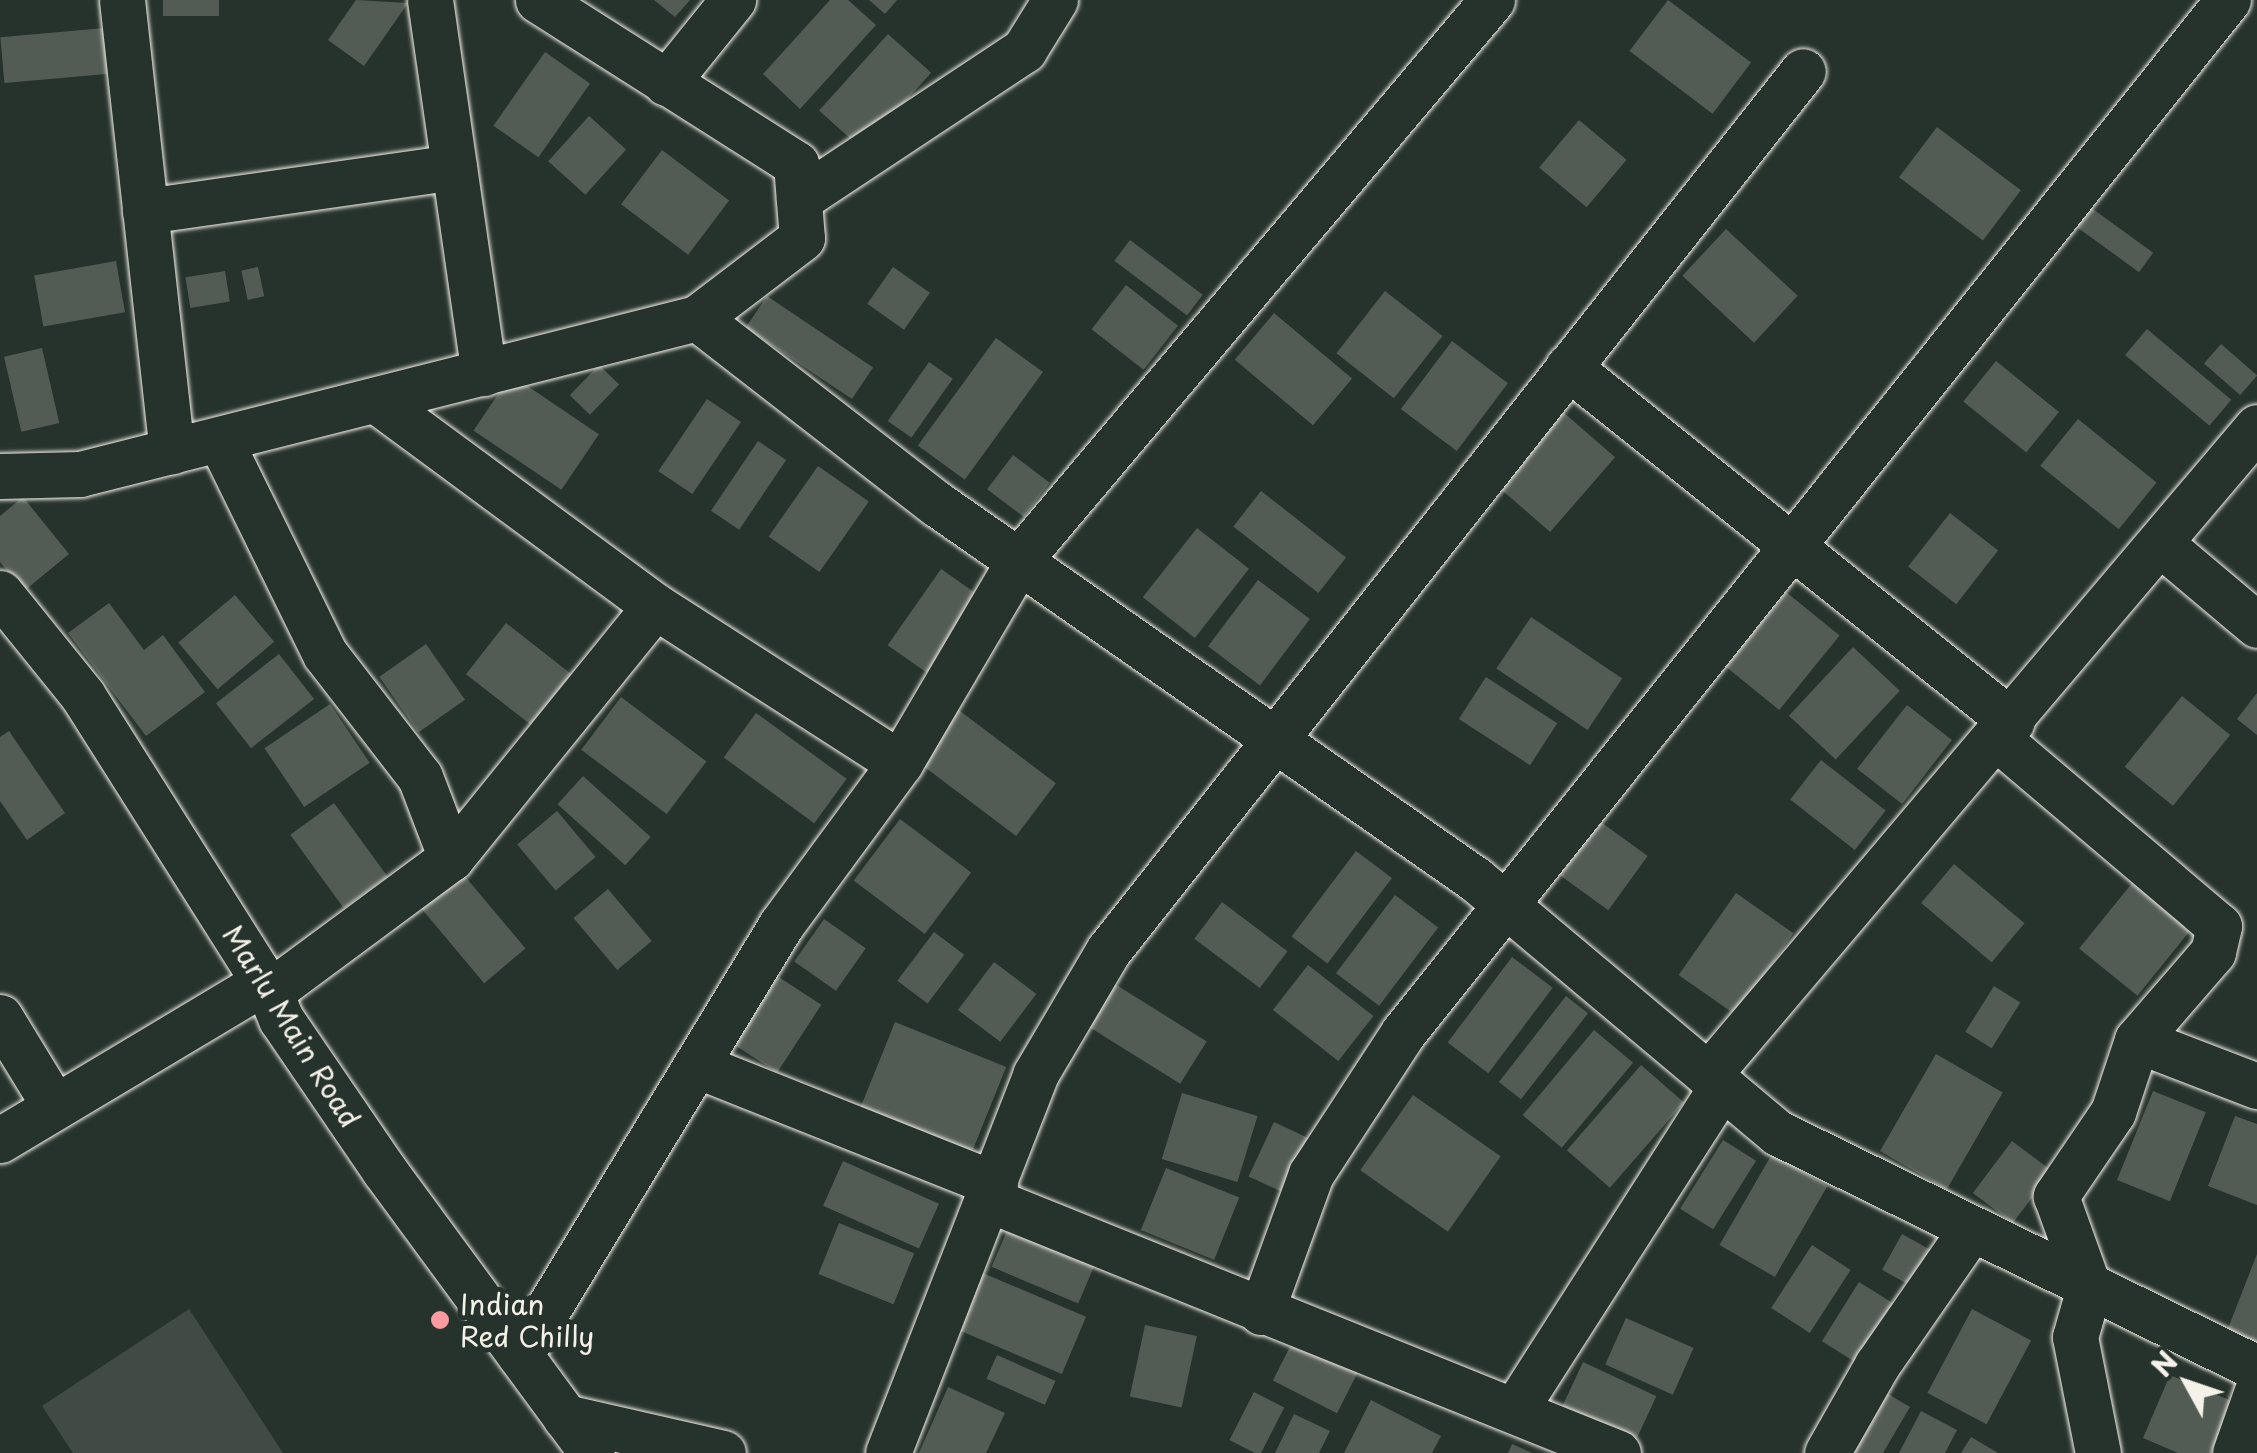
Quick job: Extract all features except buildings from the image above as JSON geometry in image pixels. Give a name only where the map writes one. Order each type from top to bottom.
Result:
[{"type":"street","points":[[122,0],[172,451]]},
{"type":"street","points":[[430,0],[484,373]]},
{"type":"street","points":[[0,476],[80,474],[697,318],[802,238],[796,164],[538,0]]},
{"type":"street","points":[[666,83],[733,0]]},
{"type":"street","points":[[799,199],[1024,50],[1056,0]]},
{"type":"street","points":[[520,1355],[781,925],[900,764],[1019,560],[1492,0]]},
{"type":"street","points":[[1261,1312],[1311,1174],[1402,1033],[2228,0]]},
{"type":"street","points":[[888,1453],[1036,1075],[1108,951],[1803,72]]},
{"type":"street","points":[[145,211],[454,167]]},
{"type":"street","points":[[697,318],[1019,560],[1275,736],[1504,903],[1778,1133],[2257,1368]]},
{"type":"street","points":[[1568,367],[1793,547],[2004,730],[2219,926],[2213,952],[2137,1040],[2113,1112],[2056,1196],[2089,1288],[2075,1337],[2098,1453]]},
{"type":"street","points":[[377,401],[655,606],[900,764]]},
{"type":"street","points":[[1516,1408],[1715,1080],[2257,427]]},
{"type":"street","points":[[220,440],[325,654],[420,777],[451,858]]},
{"type":"street","points":[[2162,545],[2257,625]]},
{"type":"street","name":"Marlu Main Road","points":[[0,593],[83,696],[267,987],[281,1018],[384,1170],[592,1453]]},
{"type":"street","points":[[0,1140],[267,987],[451,858],[655,606]]},
{"type":"street","points":[[0,1017],[55,1107]]},
{"type":"street","points":[[2137,1040],[2257,1086]]},
{"type":"street","points":[[696,1065],[1261,1312],[1516,1408],[1618,1453]]},
{"type":"street","points":[[1827,1453],[1876,1365],[1971,1229]]},
{"type":"street","points":[[2235,1453],[2257,1391]]},
{"type":"street","points":[[565,1417],[723,1453]]},
{"type":"shaded area","points":[[189,1309],[283,1453],[73,1453],[42,1406]]},
{"type":"place","name":"Indian Red Chilly","points":[[440,1320]]}]
